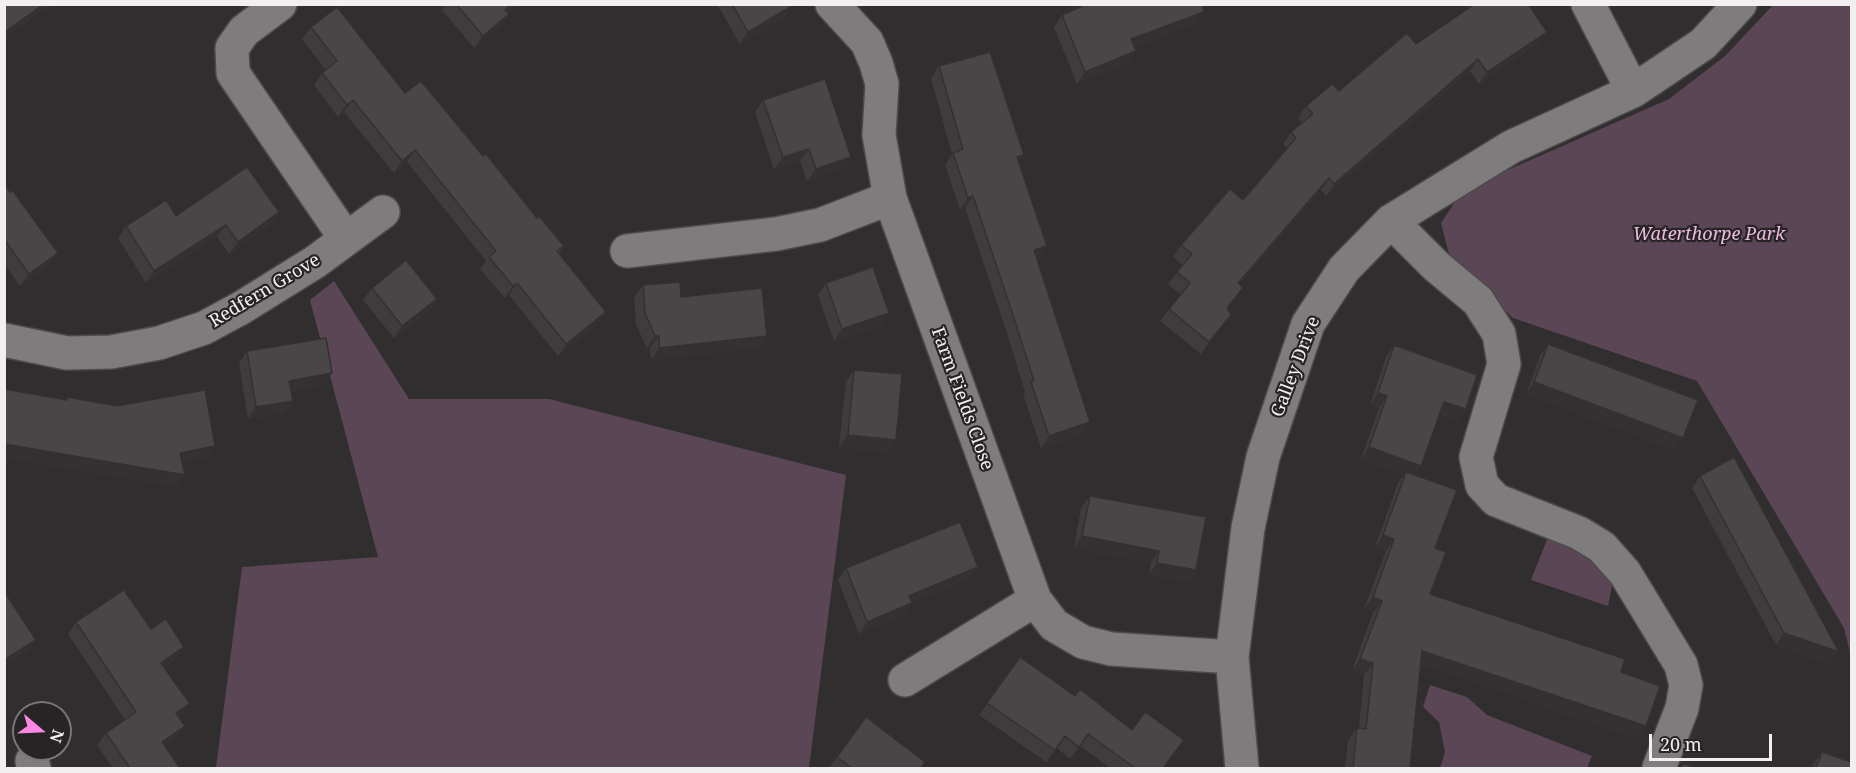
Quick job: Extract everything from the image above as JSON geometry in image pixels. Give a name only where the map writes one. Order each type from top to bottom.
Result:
[{"type":"street","points":[[280,4],[244,31],[232,48],[233,73],[346,239]]},
{"type":"street","name":"Farm Fields Close","points":[[832,4],[867,42],[876,63],[882,84],[879,135],[890,198],[1035,600],[1054,625],[1083,642],[1111,649],[1232,657]]},
{"type":"street","points":[[1588,4],[1633,91]]},
{"type":"street","name":"Galley Drive","points":[[1242,768],[1232,657],[1248,528],[1263,457],[1284,388],[1308,324],[1344,269],[1391,221],[1511,147],[1633,91],[1703,44],[1740,4]]},
{"type":"street","points":[[627,251],[776,234],[820,225],[890,198]]},
{"type":"street","name":"Redfern Grove","points":[[4,340],[67,353],[111,352],[159,343],[204,328],[241,308],[383,212]]},
{"type":"street","points":[[1391,221],[1436,266],[1478,301],[1499,334],[1504,364],[1476,457],[1482,484],[1496,500],[1579,533],[1602,547],[1625,573],[1681,665],[1686,684],[1682,708],[1659,768]]},
{"type":"street","points":[[905,680],[1035,600]]},
{"type":"green space","name":"Waterthorpe Park","points":[[1773,5],[1851,5],[1851,657],[1844,628],[1697,381],[1513,318],[1450,258],[1441,223],[1459,196],[1483,181],[1669,99],[1725,56]]},
{"type":"green space","points":[[334,281],[409,399],[549,399],[846,475],[809,768],[216,768],[242,567],[378,557],[310,300]]},
{"type":"green space","points":[[1548,537],[1595,558],[1613,581],[1608,606],[1531,580]]},
{"type":"green space","points":[[1430,685],[1467,697],[1487,715],[1592,756],[1587,768],[1440,768],[1445,752],[1439,722],[1423,707]]},
{"type":"building","points":[[4,4],[44,4],[5,32]]},
{"type":"building","points":[[456,4],[511,4],[505,10],[509,14],[483,36]]},
{"type":"building","points":[[732,4],[791,4],[792,6],[748,32]]},
{"type":"building","points":[[1087,4],[1202,4],[1204,12],[1131,39],[1136,51],[1085,72],[1062,15]]},
{"type":"building","points":[[1475,4],[1528,4],[1547,32],[1487,72],[1478,59],[1334,184],[1329,178],[1238,283],[1243,288],[1227,308],[1231,315],[1209,342],[1169,309],[1190,283],[1177,272],[1192,254],[1181,245],[1230,189],[1243,200],[1296,138],[1291,132],[1313,114],[1306,106],[1332,84],[1339,91],[1407,33],[1416,44]]},
{"type":"building","points":[[337,7],[405,93],[421,81],[483,156],[486,154],[537,218],[539,216],[564,246],[557,251],[606,312],[566,344],[517,283],[513,286],[489,257],[496,251],[415,150],[402,161],[353,100],[347,105],[322,73],[337,61],[311,27]]},
{"type":"building","points":[[990,52],[1024,155],[1017,157],[1047,246],[1034,250],[1090,422],[1049,436],[1031,382],[1034,381],[973,196],[968,198],[953,153],[963,149],[939,66]]},
{"type":"building","points":[[825,79],[851,157],[816,169],[809,149],[783,157],[763,100]]},
{"type":"building","points":[[247,167],[279,212],[238,242],[226,225],[154,271],[126,226],[166,200],[176,216]]},
{"type":"building","points":[[4,184],[10,192],[13,191],[58,253],[29,274],[4,239]]},
{"type":"building","points":[[406,260],[437,299],[402,326],[372,288]]},
{"type":"building","points":[[873,267],[889,313],[842,329],[826,283]]},
{"type":"building","points":[[680,282],[681,297],[762,288],[767,336],[659,348],[659,336],[655,336],[645,313],[643,285]]},
{"type":"building","points":[[326,338],[332,373],[289,381],[293,401],[256,407],[247,351]]},
{"type":"building","points":[[1548,344],[1698,400],[1683,438],[1534,382]]},
{"type":"building","points":[[1394,345],[1477,375],[1466,409],[1444,402],[1421,466],[1369,447],[1387,396],[1378,393]]},
{"type":"building","points":[[854,370],[902,374],[896,440],[848,435]]},
{"type":"building","points":[[4,389],[117,406],[205,390],[215,446],[180,453],[185,475],[4,444]]},
{"type":"building","points":[[1734,457],[1839,652],[1784,633],[1700,476]]},
{"type":"building","points":[[1406,472],[1457,490],[1435,548],[1446,552],[1430,594],[1625,659],[1621,672],[1660,686],[1646,726],[1422,651],[1410,768],[1353,768],[1357,728],[1366,729],[1373,663],[1360,659],[1382,601],[1373,597],[1394,539],[1383,535]]},
{"type":"building","points":[[1090,496],[1206,517],[1196,570],[1157,563],[1159,551],[1082,536]]},
{"type":"building","points":[[960,522],[978,567],[909,596],[912,603],[867,622],[846,568]]},
{"type":"building","points":[[124,590],[151,629],[166,619],[184,647],[161,663],[190,704],[176,713],[185,726],[162,742],[180,768],[130,768],[106,733],[136,712],[76,622]]},
{"type":"building","points":[[4,591],[36,640],[4,660]]},
{"type":"building","points":[[1020,657],[1075,696],[1080,689],[1132,730],[1145,712],[1184,740],[1163,768],[1135,768],[1088,734],[1079,747],[1065,736],[1055,750],[987,703]]},
{"type":"building","points":[[866,717],[925,762],[921,768],[852,768],[837,757]]},
{"type":"building","points":[[1822,752],[1851,762],[1851,768],[1816,768]]},
{"type":"building","points":[[1684,764],[1698,768],[1679,768]]}]
